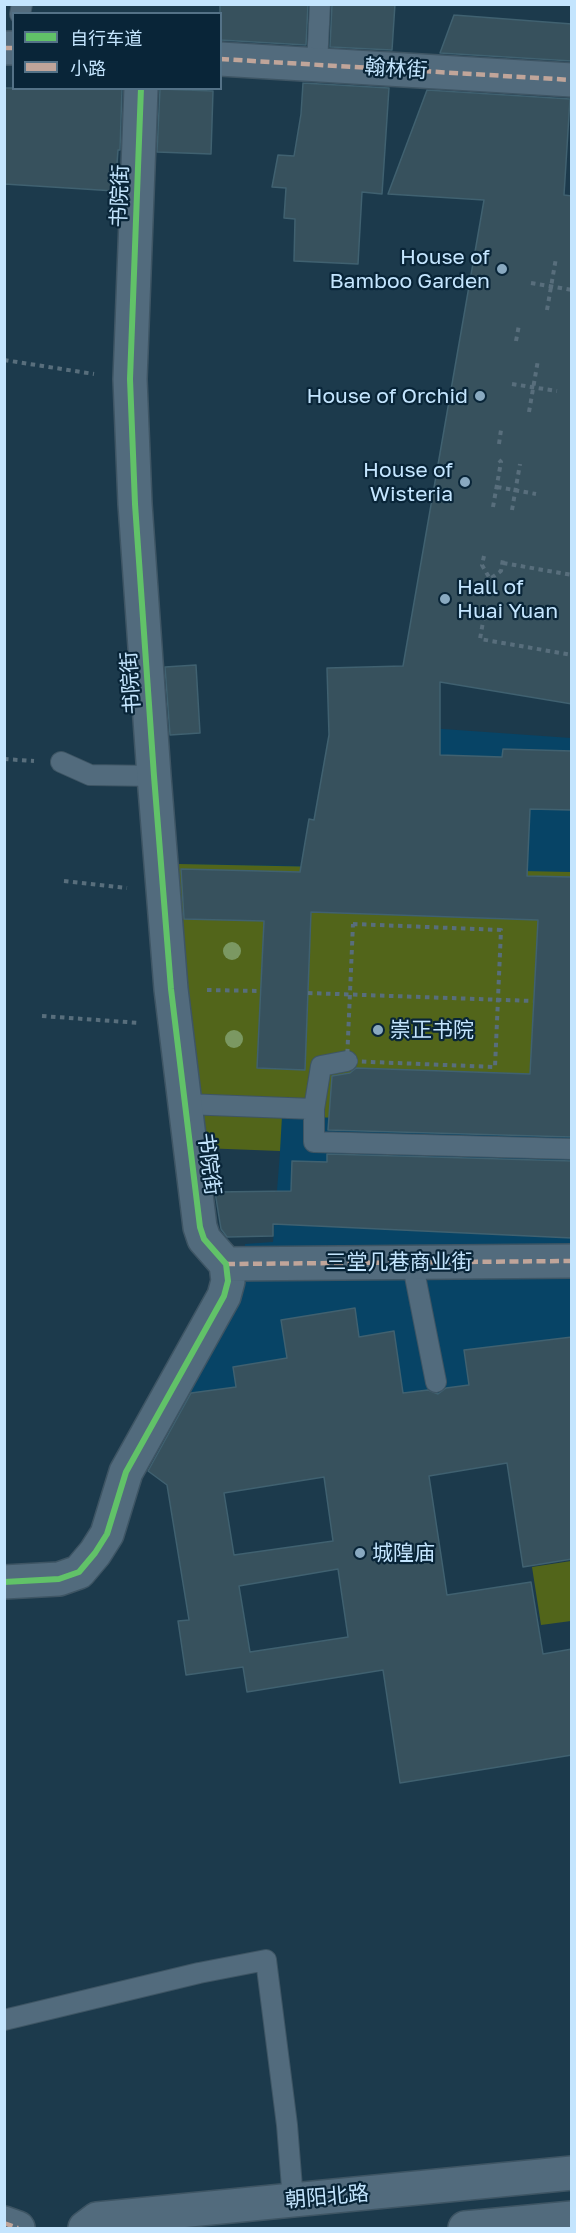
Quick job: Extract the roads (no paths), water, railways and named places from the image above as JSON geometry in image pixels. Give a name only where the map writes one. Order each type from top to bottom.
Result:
[{"type":"street","name":"翰林街","points":[[222,59],[572,80]]},
{"type":"street","name":"书院街","points":[[141,90],[130,380],[135,504],[154,776],[171,989],[200,1227],[204,1239],[226,1264]]},
{"type":"street","name":"三堂几巷商业街","points":[[226,1264],[412,1261],[572,1262]]},
{"type":"street","points":[[4,1582],[59,1579],[79,1572],[95,1553],[107,1534],[126,1472],[224,1296],[228,1281],[226,1264]]},
{"type":"street","name":"朝阳北路","points":[[85,2229],[97,2219],[572,2173]]},
{"type":"street","points":[[465,2229],[572,2218]]},
{"type":"street","points":[[4,2223],[18,2229]]},
{"type":"lane","points":[[317,64],[320,4]]},
{"type":"lane","points":[[61,762],[90,775],[154,776]]},
{"type":"lane","points":[[347,1061],[321,1066],[314,1109],[314,1142],[572,1149]]},
{"type":"lane","points":[[185,1104],[314,1109]]},
{"type":"lane","points":[[412,1261],[436,1382]]},
{"type":"lane","points":[[4,2020],[199,1973],[266,1960],[287,2125],[293,2200]]},
{"type":"place","name":"House of Bamboo Garden","points":[[502,269]]},
{"type":"place","name":"House of Orchid","points":[[480,396]]},
{"type":"place","name":"House of Wisteria","points":[[465,482]]},
{"type":"place","name":"Hall of Huai Yuan","points":[[445,599]]},
{"type":"place","name":"崇正书院","points":[[378,1030]]},
{"type":"place","name":"城隍庙","points":[[360,1553]]}]
